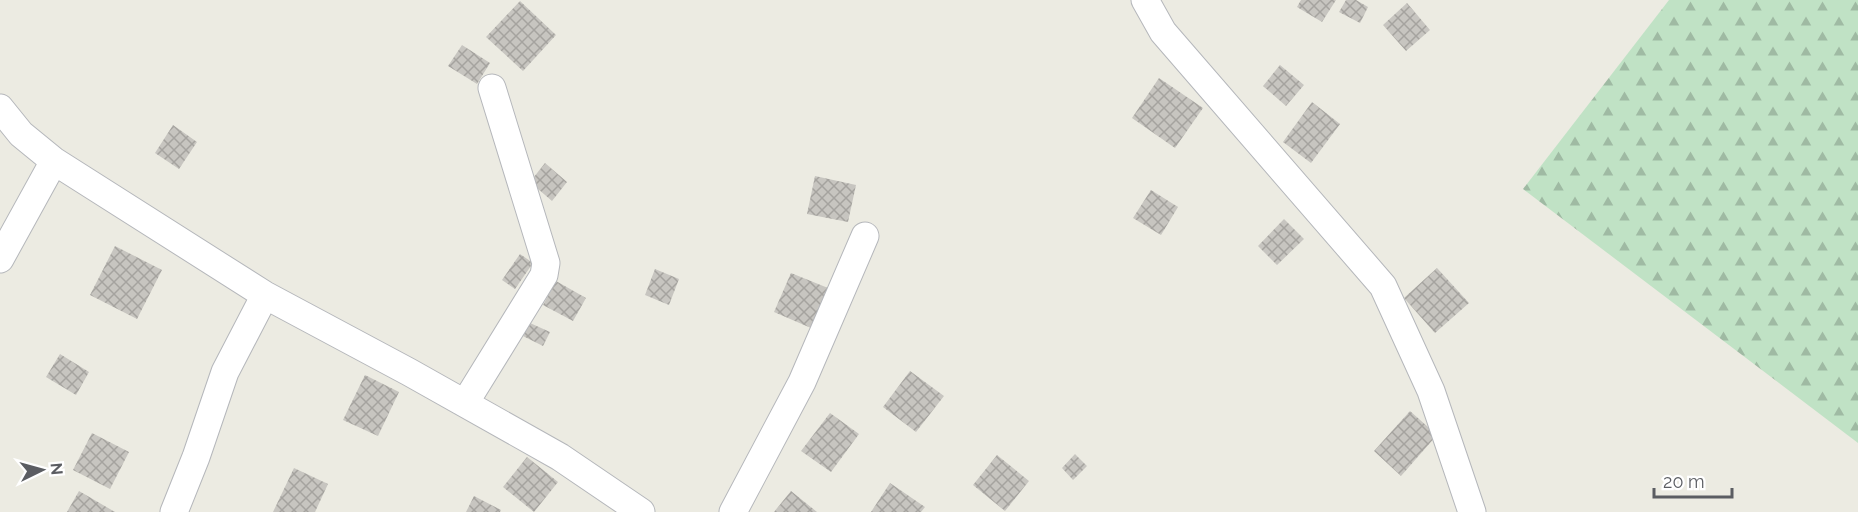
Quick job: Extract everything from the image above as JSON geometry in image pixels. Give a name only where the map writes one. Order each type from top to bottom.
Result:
[{"type":"street","points":[[1145,0],[1162,32],[1383,286],[1431,391],[1472,512]]},
{"type":"street","points":[[465,404],[544,275],[546,263],[492,88]]},
{"type":"street","points":[[0,108],[21,134],[54,162],[265,295],[410,372],[560,457],[641,512]]},
{"type":"street","points":[[0,259],[54,162]]},
{"type":"street","points":[[733,512],[802,382],[865,236]]},
{"type":"street","points":[[174,512],[196,457],[225,372],[265,295]]},
{"type":"green space","points":[[1669,0],[1858,0],[1858,443],[1523,189]]},
{"type":"building","points":[[1301,0],[1336,0],[1322,22],[1297,7]]},
{"type":"building","points":[[1346,0],[1356,0],[1368,7],[1360,23],[1339,12]]},
{"type":"building","points":[[520,1],[556,35],[523,71],[486,37]]},
{"type":"building","points":[[1407,3],[1430,30],[1406,51],[1383,25]]},
{"type":"building","points":[[462,45],[490,63],[477,84],[448,66]]},
{"type":"building","points":[[1280,65],[1304,85],[1286,106],[1263,86]]},
{"type":"building","points":[[1159,78],[1203,108],[1175,148],[1132,118]]},
{"type":"building","points":[[1312,102],[1340,124],[1311,163],[1283,142]]},
{"type":"building","points":[[173,125],[197,142],[179,169],[155,153]]},
{"type":"building","points":[[545,163],[567,182],[552,201],[530,182]]},
{"type":"building","points":[[815,176],[856,185],[848,222],[807,214]]},
{"type":"building","points":[[1151,190],[1178,207],[1161,235],[1133,218]]},
{"type":"building","points":[[1284,219],[1304,239],[1277,265],[1258,246]]},
{"type":"building","points":[[115,246],[162,270],[137,319],[90,295]]},
{"type":"building","points":[[520,254],[533,263],[515,289],[502,280]]},
{"type":"building","points":[[1437,268],[1469,303],[1435,333],[1404,298]]},
{"type":"building","points":[[655,269],[679,279],[669,305],[645,295]]},
{"type":"building","points":[[791,273],[828,288],[811,328],[774,312]]},
{"type":"building","points":[[556,281],[586,298],[573,321],[543,305]]},
{"type":"building","points":[[530,323],[550,332],[543,346],[523,336]]},
{"type":"building","points":[[60,354],[89,372],[76,395],[46,377]]},
{"type":"building","points":[[910,371],[944,396],[916,432],[883,407]]},
{"type":"building","points":[[365,375],[399,392],[378,436],[343,420]]},
{"type":"building","points":[[1410,411],[1437,435],[1401,476],[1374,451]]},
{"type":"building","points":[[830,413],[859,434],[831,472],[801,451]]},
{"type":"building","points":[[92,433],[129,452],[110,489],[73,470]]},
{"type":"building","points":[[1075,454],[1087,466],[1073,480],[1062,468]]},
{"type":"building","points":[[997,455],[1029,481],[1005,511],[973,485]]},
{"type":"building","points":[[527,457],[558,482],[534,512],[503,487]]},
{"type":"building","points":[[294,468],[328,484],[315,512],[273,512]]},
{"type":"building","points":[[890,483],[925,507],[921,512],[871,512]]},
{"type":"building","points":[[79,491],[115,512],[67,512]]},
{"type":"building","points":[[791,491],[817,512],[774,512]]},
{"type":"building","points":[[474,496],[501,510],[500,512],[466,512]]}]
